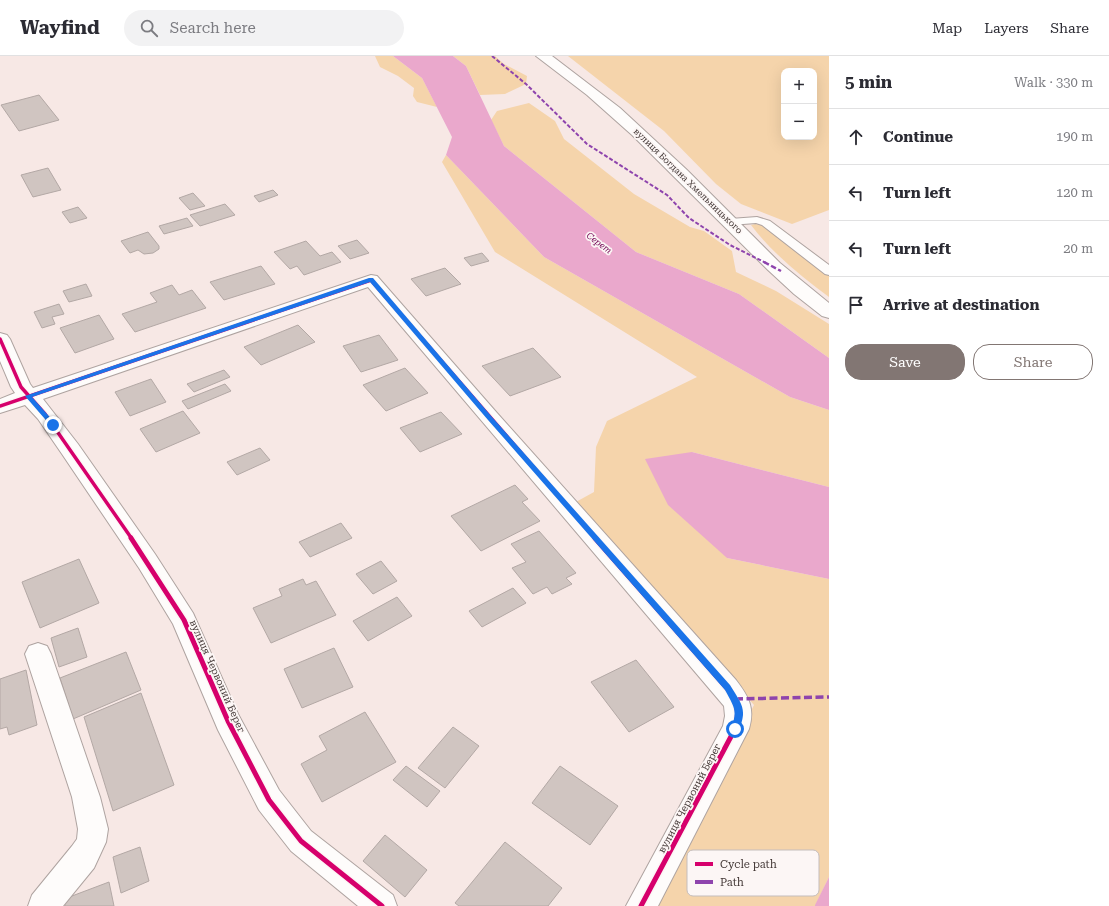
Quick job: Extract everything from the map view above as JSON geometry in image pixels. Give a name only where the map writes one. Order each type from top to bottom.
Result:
[{"type":"street","name":"вулиця Богдана Хмельницького","points":[[543,56],[576,78],[644,137],[791,280],[829,312]]},
{"type":"street","name":"вулиця Червоний Берег","points":[[28,396],[371,280],[727,688],[739,708],[739,717],[735,729],[641,906]]},
{"type":"street","name":"вулиця Червоний Берег","points":[[0,339],[16,376],[28,396],[53,425],[171,598],[190,633],[228,721],[269,800],[281,818],[301,842],[382,906]]},
{"type":"street","points":[[0,406],[28,396]]},
{"type":"street","points":[[38,654],[86,797],[93,829],[91,842],[83,857],[44,906]]},
{"type":"lane","points":[[730,222],[757,220],[766,223],[829,271]]},
{"type":"shaded area","points":[[375,56],[393,56],[422,78],[437,107],[417,102],[413,96],[414,88],[398,76],[380,67]]},
{"type":"shaded area","points":[[453,56],[495,56],[504,64],[527,76],[526,84],[505,94],[480,95],[466,66]]},
{"type":"shaded area","points":[[568,56],[829,56],[829,210],[792,224],[741,204],[716,184],[664,131]]},
{"type":"shaded area","points":[[529,103],[555,121],[564,139],[634,194],[690,227],[704,231],[732,251],[736,272],[776,291],[829,324],[829,358],[739,294],[636,252],[504,146],[491,120],[497,111]]},
{"type":"shaded area","points":[[446,155],[544,257],[790,397],[829,410],[829,487],[692,452],[727,558],[829,579],[829,877],[815,906],[653,906],[754,705],[574,503],[594,492],[596,447],[607,421],[697,377],[495,252],[442,162]]},
{"type":"shaded area","points":[[751,225],[764,225],[829,275],[829,297],[778,255]]},
{"type":"water","name":"Серет","points":[[393,56],[453,56],[466,66],[504,146],[636,252],[739,294],[829,358],[829,410],[790,397],[544,257],[446,155],[452,137],[422,78]]},
{"type":"water","points":[[692,452],[829,487],[829,579],[727,558],[668,505],[645,459]]},
{"type":"water","points":[[829,877],[829,906],[815,906],[815,905]]},
{"type":"building","points":[[39,95],[59,120],[19,131],[1,105]]},
{"type":"building","points":[[48,168],[61,190],[33,197],[21,175]]},
{"type":"building","points":[[273,190],[278,195],[259,202],[254,196]]},
{"type":"building","points":[[193,193],[205,206],[190,210],[179,198]]},
{"type":"building","points":[[225,204],[235,215],[200,226],[190,215]]},
{"type":"building","points":[[78,207],[87,218],[70,223],[62,212]]},
{"type":"building","points":[[187,218],[193,226],[164,234],[159,226]]},
{"type":"building","points":[[148,232],[159,246],[159,249],[153,253],[144,254],[138,250],[130,253],[121,241]]},
{"type":"building","points":[[357,240],[369,253],[350,259],[338,246]]},
{"type":"building","points":[[306,241],[320,256],[332,252],[341,262],[304,275],[297,266],[290,269],[274,252]]},
{"type":"building","points":[[482,253],[489,261],[471,266],[464,258]]},
{"type":"building","points":[[261,266],[275,284],[224,300],[210,282]]},
{"type":"building","points":[[445,268],[461,284],[426,296],[411,279]]},
{"type":"building","points":[[86,284],[92,296],[69,302],[63,291]]},
{"type":"building","points":[[172,285],[179,295],[192,290],[206,308],[135,332],[122,314],[157,302],[150,293]]},
{"type":"building","points":[[59,304],[64,314],[52,317],[55,324],[42,328],[34,312]]},
{"type":"building","points":[[99,315],[114,339],[75,353],[60,328]]},
{"type":"building","points":[[298,325],[315,342],[261,365],[244,347]]},
{"type":"building","points":[[379,335],[398,360],[361,372],[343,346]]},
{"type":"building","points":[[533,348],[561,377],[510,396],[482,366]]},
{"type":"building","points":[[405,368],[428,393],[386,411],[363,385]]},
{"type":"building","points":[[224,370],[230,377],[194,392],[187,384]]},
{"type":"building","points":[[151,379],[166,402],[130,416],[115,392]]},
{"type":"building","points":[[225,384],[231,391],[188,409],[182,401]]},
{"type":"building","points":[[183,411],[200,433],[156,452],[140,429]]},
{"type":"building","points":[[441,412],[462,434],[420,452],[400,428]]},
{"type":"building","points":[[260,448],[270,460],[237,475],[227,462]]},
{"type":"building","points":[[515,485],[528,499],[522,502],[540,521],[481,551],[451,516]]},
{"type":"building","points":[[341,523],[352,538],[310,557],[299,542]]},
{"type":"building","points":[[539,531],[576,573],[566,578],[572,584],[552,594],[547,587],[533,594],[512,568],[526,562],[511,544]]},
{"type":"building","points":[[79,559],[99,603],[40,628],[22,582]]},
{"type":"building","points":[[381,561],[397,581],[373,594],[356,574]]},
{"type":"building","points":[[303,579],[306,585],[316,581],[336,615],[271,643],[253,608],[282,596],[279,589]]},
{"type":"building","points":[[513,588],[526,603],[482,627],[469,611]]},
{"type":"building","points":[[397,597],[412,616],[368,641],[353,621]]},
{"type":"building","points":[[78,628],[87,657],[59,667],[51,638]]},
{"type":"building","points":[[334,648],[353,687],[302,708],[284,669]]},
{"type":"building","points":[[126,652],[141,690],[73,719],[60,678]]},
{"type":"building","points":[[636,660],[674,707],[629,732],[591,682]]},
{"type":"building","points":[[26,670],[37,725],[9,735],[7,727],[0,729],[0,679]]},
{"type":"building","points":[[141,693],[174,785],[113,811],[84,717]]},
{"type":"building","points":[[365,712],[396,762],[322,802],[301,764],[327,750],[319,736]]},
{"type":"building","points":[[453,727],[479,746],[445,788],[418,768]]},
{"type":"building","points":[[406,766],[440,791],[427,807],[393,780]]},
{"type":"building","points":[[560,766],[618,806],[590,845],[532,803]]},
{"type":"building","points":[[385,835],[427,870],[405,897],[363,861]]},
{"type":"building","points":[[505,842],[562,888],[548,906],[459,906],[455,903]]},
{"type":"building","points":[[140,847],[149,881],[121,893],[113,857]]},
{"type":"building","points":[[109,882],[114,906],[65,906],[64,899]]},
{"type":"marked path","points":[[492,56],[526,84],[587,144],[667,195],[689,218],[730,245],[781,271]]},
{"type":"marked path","points":[[735,699],[829,697]]},
{"type":"cycle path","points":[[0,406],[371,280],[727,688],[737,703],[739,711],[735,729],[641,906]]},
{"type":"cycle path","points":[[0,339],[21,387],[45,414],[70,449],[147,561],[184,620],[228,721],[269,800],[301,841],[382,906]]},
{"type":"route","points":[[53,425],[28,396],[371,280],[727,688],[735,699],[739,708],[739,717],[735,729]]}]
